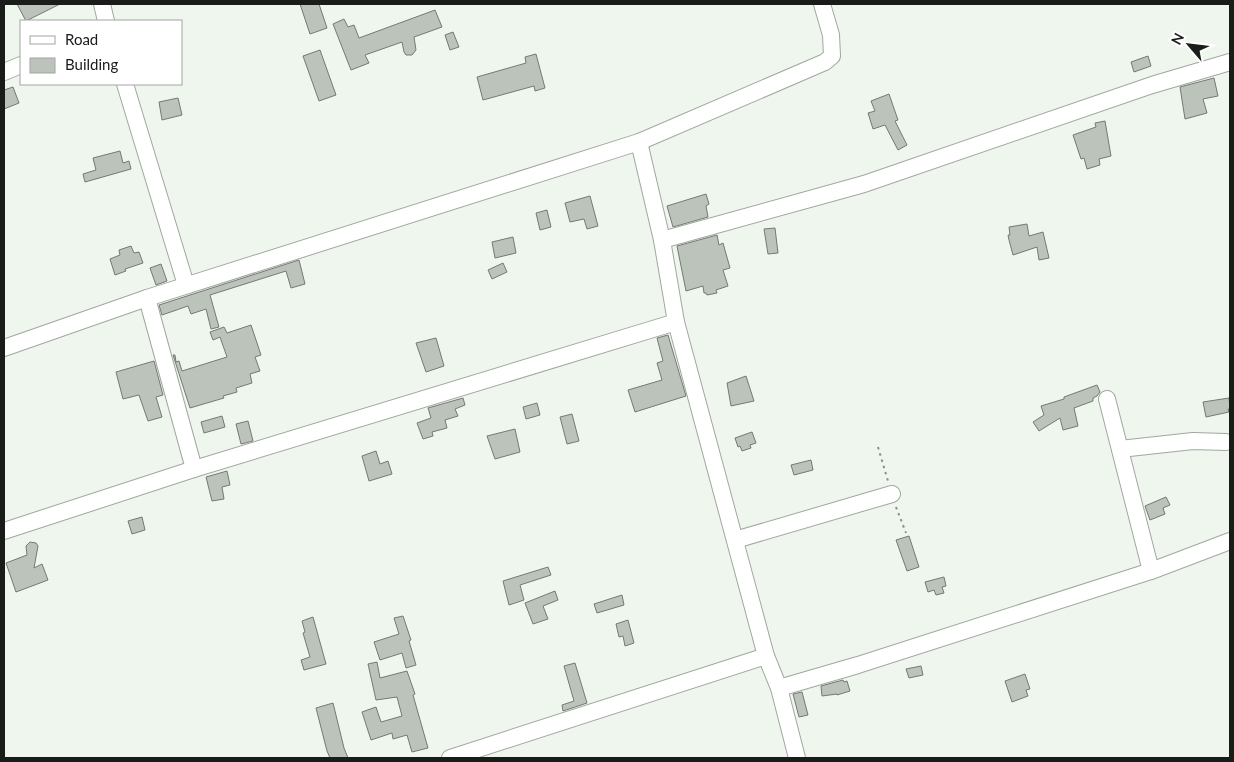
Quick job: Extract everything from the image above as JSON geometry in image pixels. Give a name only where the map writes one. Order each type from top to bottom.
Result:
[{"type":"street","points":[[102,4],[106,20]]},
{"type":"street","points":[[4,348],[186,285],[639,142],[825,62],[832,56],[830,35],[822,4]]},
{"type":"street","points":[[662,240],[864,184],[1152,85],[1230,62]]},
{"type":"street","points":[[4,72],[20,65]]},
{"type":"street","points":[[125,85],[186,285]]},
{"type":"street","points":[[639,142],[662,240],[676,322],[766,656],[779,688],[797,758]]},
{"type":"street","points":[[147,298],[194,469]]},
{"type":"street","points":[[4,531],[194,469],[676,322]]},
{"type":"street","points":[[1107,399],[1151,571]]},
{"type":"street","points":[[1120,449],[1193,441],[1226,442]]},
{"type":"street","points":[[735,540],[892,494]]},
{"type":"street","points":[[779,688],[858,665],[1151,571],[1230,541]]},
{"type":"street","points":[[450,758],[766,656]]},
{"type":"building","points":[[17,4],[60,4],[28,20],[25,20]]},
{"type":"building","points":[[300,4],[319,4],[327,28],[310,34]]},
{"type":"building","points":[[435,10],[442,27],[414,37],[416,50],[412,55],[406,55],[402,42],[365,55],[369,63],[351,70],[333,24],[344,19],[348,27],[354,25],[359,38]]},
{"type":"building","points":[[453,32],[459,47],[450,50],[445,35]]},
{"type":"building","points":[[320,50],[336,95],[319,101],[303,56]]},
{"type":"building","points":[[536,54],[545,88],[535,91],[534,86],[483,100],[477,77],[526,63],[525,57]]},
{"type":"building","points":[[1148,56],[1151,66],[1134,72],[1131,62]]},
{"type":"building","points":[[1214,78],[1218,96],[1203,99],[1207,113],[1185,119],[1180,87]]},
{"type":"building","points":[[13,87],[19,103],[4,109],[4,90]]},
{"type":"building","points":[[889,94],[898,120],[895,121],[907,145],[898,150],[885,125],[873,129],[868,113],[875,111],[871,101]]},
{"type":"building","points":[[178,98],[182,115],[162,120],[159,102]]},
{"type":"building","points":[[1105,121],[1111,156],[1099,159],[1100,165],[1087,169],[1084,158],[1081,159],[1073,135],[1096,127],[1095,123]]},
{"type":"building","points":[[120,151],[123,163],[129,161],[131,169],[85,182],[83,174],[96,170],[93,158]]},
{"type":"building","points":[[706,194],[709,204],[706,206],[708,217],[673,227],[667,206]]},
{"type":"building","points":[[590,196],[598,226],[587,229],[584,219],[570,222],[565,203]]},
{"type":"building","points":[[547,210],[551,227],[540,230],[536,213]]},
{"type":"building","points":[[1027,224],[1029,236],[1043,232],[1049,258],[1039,260],[1037,247],[1013,255],[1008,235],[1010,235],[1009,227]]},
{"type":"building","points":[[775,228],[778,253],[768,254],[764,229]]},
{"type":"building","points":[[717,235],[719,245],[723,243],[730,268],[723,270],[728,286],[716,290],[717,293],[707,295],[704,293],[703,286],[686,291],[677,246]]},
{"type":"building","points":[[513,237],[516,253],[495,258],[492,242]]},
{"type":"building","points":[[131,246],[134,253],[139,252],[143,263],[125,269],[126,271],[115,275],[110,259],[120,255],[119,250]]},
{"type":"building","points":[[299,260],[305,284],[291,288],[286,271],[210,295],[219,327],[211,329],[206,309],[191,314],[188,306],[162,315],[159,305]]},
{"type":"building","points":[[503,263],[507,272],[492,279],[488,270]]},
{"type":"building","points":[[161,264],[167,281],[156,285],[150,268]]},
{"type":"building","points":[[251,325],[261,355],[255,357],[260,371],[250,374],[252,383],[236,388],[237,392],[223,396],[224,398],[190,408],[173,355],[175,355],[176,362],[179,361],[182,371],[227,357],[220,337],[213,340],[210,332],[224,327],[227,333]]},
{"type":"building","points":[[668,335],[686,396],[635,412],[628,390],[662,380],[657,363],[663,361],[657,338]]},
{"type":"building","points":[[436,338],[444,366],[426,372],[416,343]]},
{"type":"building","points":[[154,361],[163,395],[156,397],[162,417],[148,421],[139,395],[123,399],[116,372]]},
{"type":"building","points":[[746,376],[754,401],[731,406],[727,383]]},
{"type":"building","points":[[1097,385],[1100,392],[1093,398],[1093,401],[1074,408],[1078,426],[1063,430],[1060,418],[1039,431],[1033,422],[1044,415],[1041,406],[1064,399],[1064,397]]},
{"type":"building","points":[[463,398],[465,405],[455,409],[458,416],[445,420],[447,428],[432,432],[433,436],[423,439],[417,423],[431,418],[428,408]]},
{"type":"building","points":[[1229,398],[1229,412],[1206,417],[1203,402]]},
{"type":"building","points":[[537,403],[540,415],[526,419],[523,407]]},
{"type":"building","points":[[572,414],[579,441],[567,444],[560,417]]},
{"type":"building","points":[[222,416],[225,427],[204,433],[201,422]]},
{"type":"building","points":[[248,421],[253,441],[241,444],[236,424]]},
{"type":"building","points":[[515,429],[520,452],[495,459],[487,436]]},
{"type":"building","points":[[752,432],[756,443],[750,445],[751,448],[742,451],[740,446],[738,447],[735,438]]},
{"type":"building","points":[[376,451],[380,464],[388,461],[392,474],[369,481],[362,456]]},
{"type":"building","points":[[811,460],[813,470],[794,475],[791,465]]},
{"type":"building","points":[[227,471],[230,485],[222,487],[224,499],[212,501],[206,477]]},
{"type":"building","points":[[1166,497],[1170,505],[1163,508],[1165,514],[1150,520],[1145,506]]},
{"type":"building","points":[[142,517],[145,530],[132,534],[128,521]]},
{"type":"building","points":[[909,536],[919,567],[907,571],[896,540]]},
{"type":"building","points":[[30,542],[36,543],[38,546],[34,568],[42,564],[48,580],[16,592],[6,563],[27,555],[26,546]]},
{"type":"building","points":[[548,567],[551,575],[520,585],[524,600],[509,605],[503,581]]},
{"type":"building","points":[[944,577],[946,586],[942,587],[944,593],[936,595],[934,590],[928,592],[925,582]]},
{"type":"building","points":[[555,591],[558,600],[543,606],[548,619],[533,624],[525,603]]},
{"type":"building","points":[[622,595],[624,605],[597,613],[594,604]]},
{"type":"building","points":[[403,616],[411,640],[409,641],[416,665],[406,668],[402,653],[380,660],[374,642],[399,634],[394,618]]},
{"type":"building","points":[[313,617],[326,664],[304,670],[301,660],[310,657],[303,633],[305,632],[302,621]]},
{"type":"building","points":[[628,620],[634,643],[625,646],[623,636],[619,637],[616,624]]},
{"type":"building","points":[[377,662],[380,678],[407,671],[415,694],[413,695],[428,748],[412,752],[407,735],[393,739],[392,733],[371,740],[362,712],[376,707],[381,722],[402,716],[397,697],[376,700],[368,664]]},
{"type":"building","points":[[575,663],[587,703],[563,711],[562,705],[574,701],[564,666]]},
{"type":"building","points":[[921,666],[923,675],[909,678],[906,669]]},
{"type":"building","points":[[1025,674],[1030,689],[1026,690],[1028,696],[1012,702],[1005,681]]},
{"type":"building","points":[[843,680],[844,682],[847,681],[850,691],[837,695],[822,696],[821,686]]},
{"type":"building","points":[[802,692],[808,715],[799,717],[793,694]]},
{"type":"building","points":[[333,703],[348,758],[330,758],[327,751],[316,708]]}]
